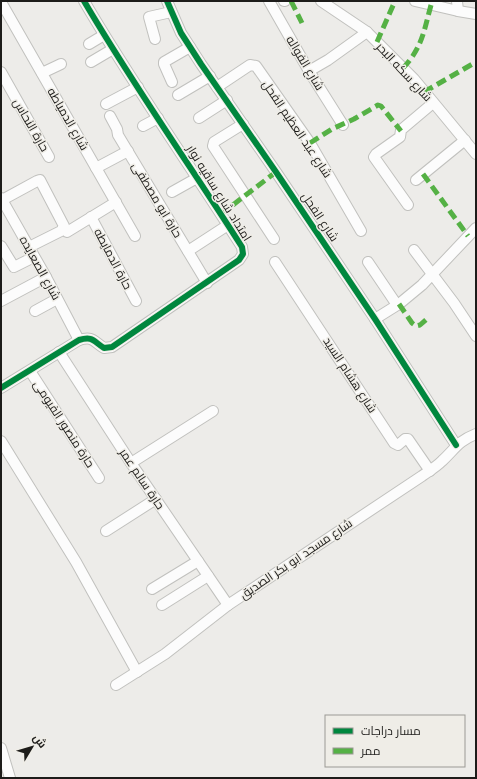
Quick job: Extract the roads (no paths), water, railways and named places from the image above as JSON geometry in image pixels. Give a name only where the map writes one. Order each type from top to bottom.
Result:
[{"type":"street","name":"امتداد شارع ساقيه نوار","points":[[79,340],[92,338],[104,348],[112,346],[240,260],[243,254],[242,247],[104,35],[84,1]]},
{"type":"street","name":"شارع الفحل","points":[[167,1],[181,33],[190,47],[374,319],[456,445]]},
{"type":"street","name":"شارع الفواله","points":[[269,1],[309,71],[343,125]]},
{"type":"street","name":"شارع سكه البحر","points":[[321,1],[367,32],[414,79],[433,103],[472,145]]},
{"type":"street","points":[[415,1],[458,6],[476,14]]},
{"type":"street","name":"شارع الدمياطه","points":[[1,2],[135,236]]},
{"type":"street","points":[[155,39],[150,17],[171,12]]},
{"type":"street","points":[[309,71],[328,60],[367,32]]},
{"type":"street","points":[[89,44],[104,35]]},
{"type":"street","points":[[172,82],[164,62],[190,47]]},
{"type":"street","points":[[91,62],[113,49]]},
{"type":"street","points":[[42,73],[61,64]]},
{"type":"street","name":"شارع عبد العظيم الفحل","points":[[217,87],[250,65],[256,66],[310,143],[361,231]]},
{"type":"street","name":"حارة النحاس","points":[[1,72],[49,157]]},
{"type":"street","points":[[178,94],[210,76]]},
{"type":"street","points":[[106,104],[138,87]]},
{"type":"street","points":[[199,118],[227,100]]},
{"type":"street","points":[[408,205],[374,157],[400,137],[402,130],[433,103]]},
{"type":"street","name":"حارة ابو مصطفى","points":[[110,116],[117,129],[118,135],[207,283]]},
{"type":"street","points":[[143,126],[158,118]]},
{"type":"street","points":[[243,124],[214,142],[213,146],[274,239]]},
{"type":"street","points":[[416,180],[472,145]]},
{"type":"street","points":[[96,168],[128,151]]},
{"type":"street","points":[[172,192],[197,178]]},
{"type":"street","points":[[2,199],[39,180],[41,182],[64,226],[61,231],[29,247]]},
{"type":"street","name":"شارع الصعايده","points":[[2,199],[46,277],[79,340]]},
{"type":"street","points":[[67,232],[116,202]]},
{"type":"street","name":"حارة الدمايطه","points":[[91,217],[136,301]]},
{"type":"street","points":[[188,251],[228,225]]},
{"type":"street","points":[[374,319],[411,295],[476,228]]},
{"type":"street","points":[[1,246],[14,267],[34,257]]},
{"type":"street","points":[[414,250],[476,336]]},
{"type":"street","name":"شارع هشام السيد","points":[[276,262],[394,443],[398,445],[405,439],[408,439],[430,471]]},
{"type":"street","points":[[368,262],[397,305]]},
{"type":"street","points":[[1,301],[46,277]]},
{"type":"street","points":[[34,311],[57,299]]},
{"type":"street","points":[[1,388],[79,340]]},
{"type":"street","name":"حارة سالم عمر","points":[[59,352],[131,463],[228,605]]},
{"type":"street","name":"حارة منصور الفيومى","points":[[30,371],[99,478]]},
{"type":"street","points":[[131,463],[213,412]]},
{"type":"street","name":"شارع مسجد ابو بكر الصديق","points":[[116,685],[165,654],[228,605],[430,471],[441,463],[456,445],[476,434]]},
{"type":"street","points":[[1,441],[76,562],[137,672]]},
{"type":"street","points":[[106,531],[156,500]]},
{"type":"street","points":[[152,589],[198,561]]},
{"type":"street","points":[[162,605],[208,576]]},
{"type":"street","points":[[1,748],[10,778]]}]
